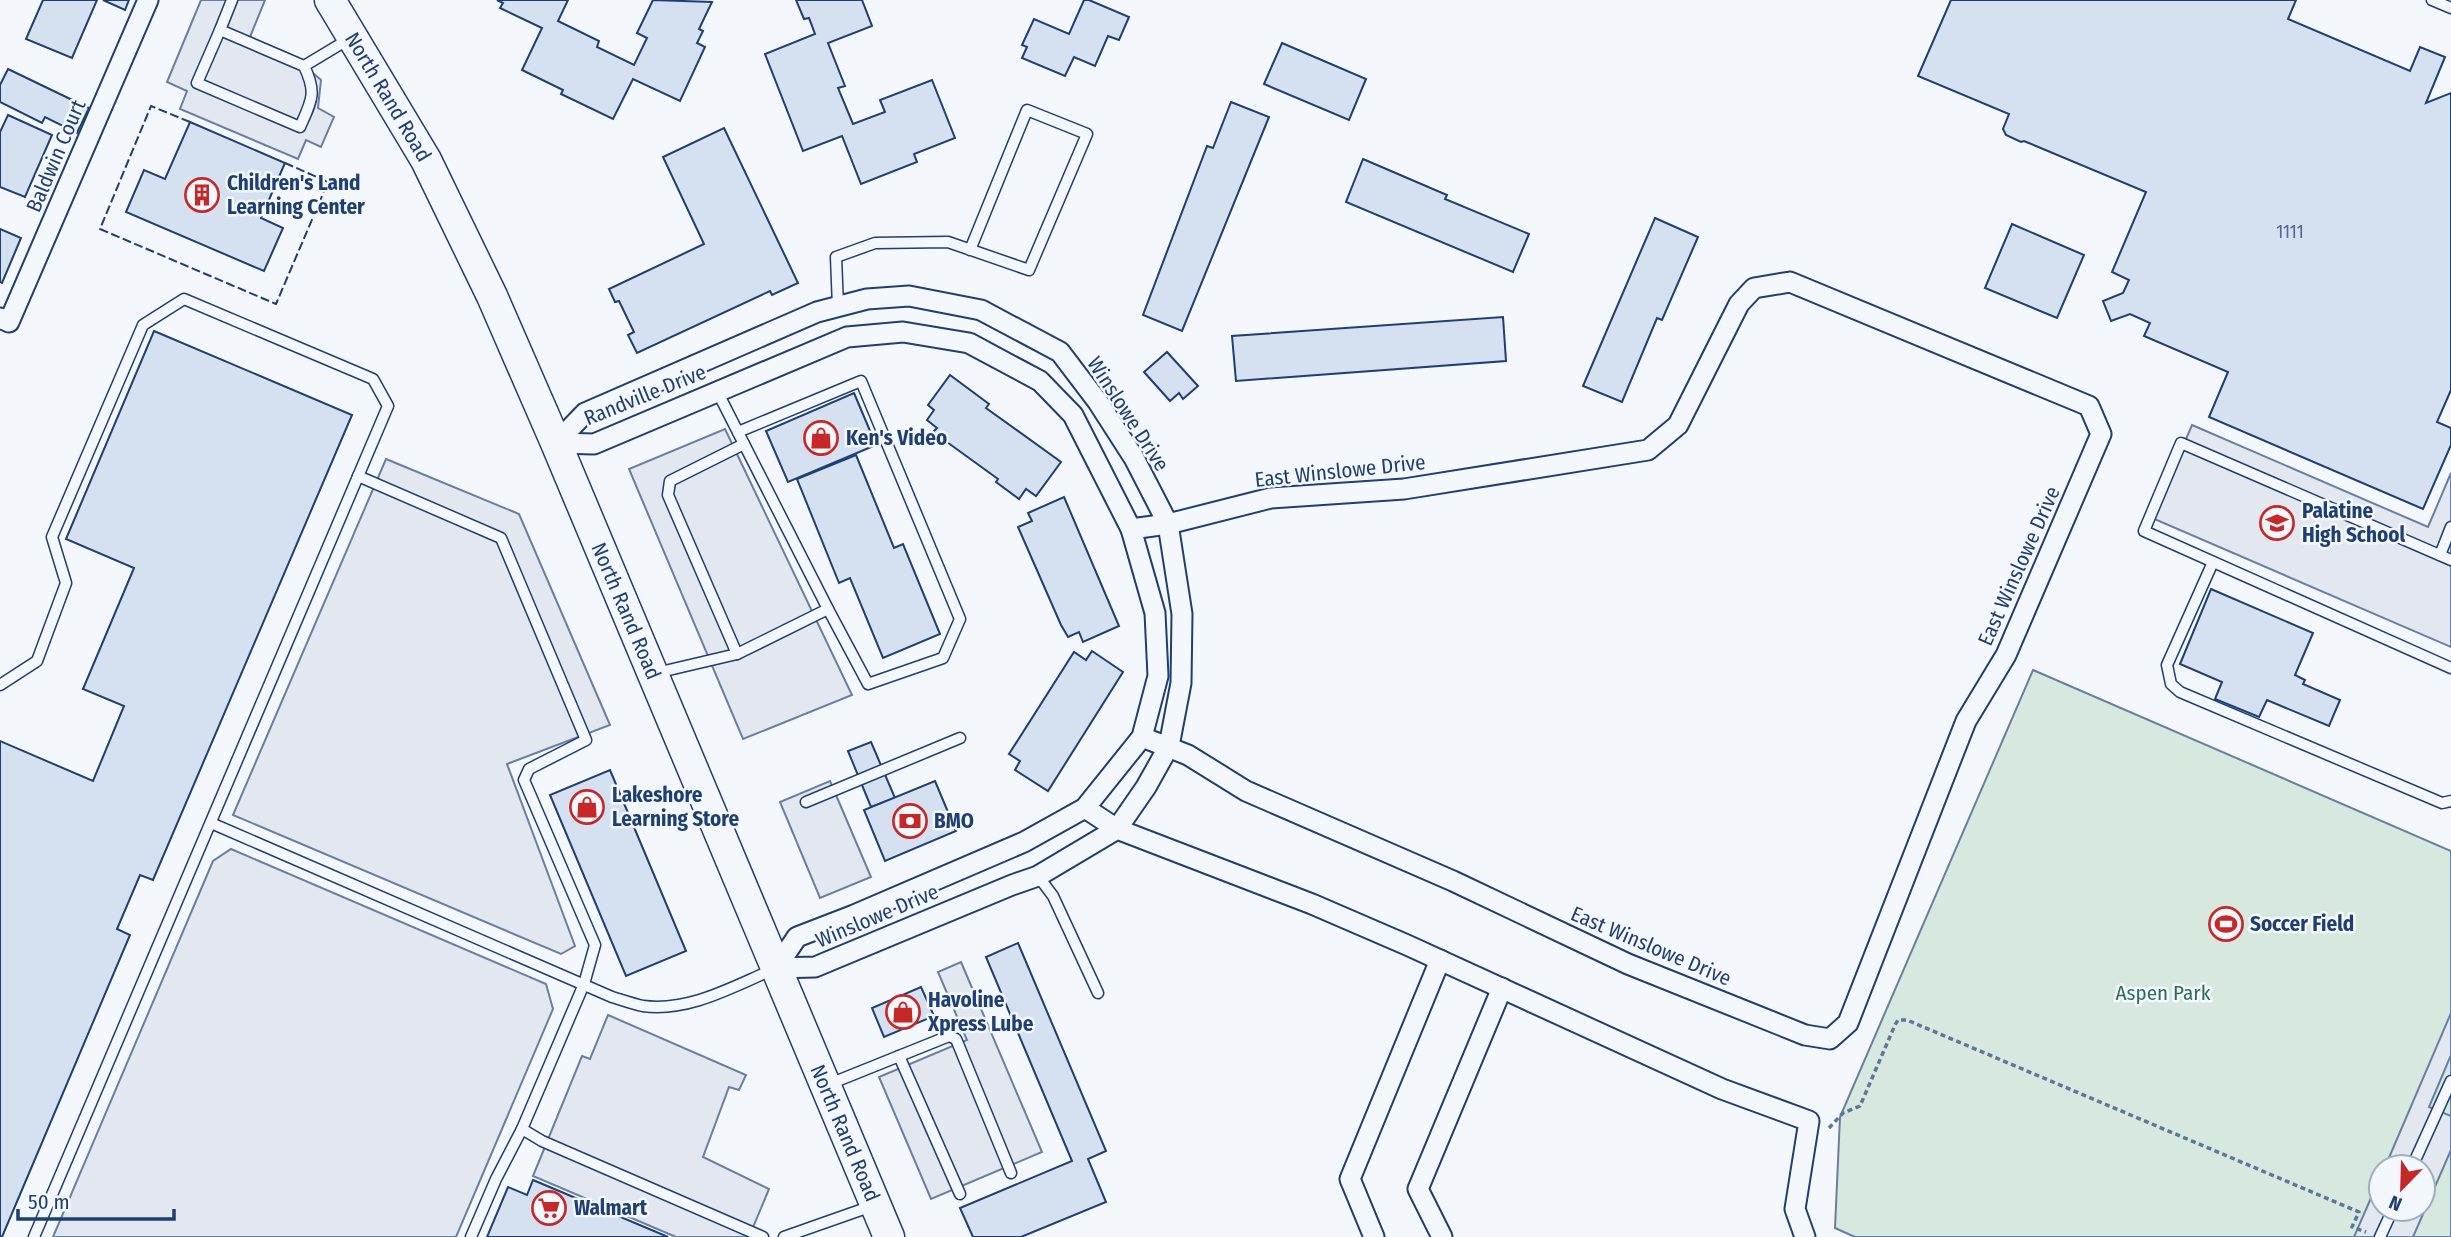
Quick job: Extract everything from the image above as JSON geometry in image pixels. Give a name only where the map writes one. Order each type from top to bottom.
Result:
[{"type":"main road","name":"North Rand Road","points":[[330,0],[426,160],[492,296],[890,1237]]},
{"type":"street","name":"Baldwin Court","points":[[0,318],[9,322],[148,0]]},
{"type":"street","name":"East Winslowe Drive","points":[[1131,529],[1168,524],[1271,498],[1404,489],[1648,450],[1678,425],[1739,304],[1754,288],[1790,282],[2088,406],[2101,434],[2006,655],[1966,721],[1848,1023],[1830,1039],[1805,1035],[1628,964],[1453,881],[1246,791],[1169,746],[1142,737]]},
{"type":"street","name":"Randville Drive","points":[[556,443],[585,413],[817,312],[867,299],[909,296],[981,310],[1060,352]]},
{"type":"street","points":[[838,307],[847,337]]},
{"type":"street","name":"Randville Drive","points":[[556,443],[594,444],[847,337],[903,332],[970,343],[1040,381]]},
{"type":"street","name":"Winslowe Drive","points":[[776,968],[815,967],[1038,876],[1117,829],[1146,787],[1169,746],[1181,683],[1182,614],[1168,524],[1134,458],[1098,402],[1060,352]]},
{"type":"street","name":"Winslowe Drive","points":[[776,968],[797,937],[1024,842],[1085,807],[1142,737],[1158,676],[1155,613],[1131,529],[1073,415],[1040,381]]},
{"type":"street","points":[[1085,807],[1117,829],[1312,904],[1722,1089],[1809,1121],[1795,1209],[1805,1237]]},
{"type":"street","points":[[1374,1237],[1350,1179],[1440,960]]},
{"type":"street","points":[[1441,1237],[1418,1189],[1502,988]]},
{"type":"lane","points":[[220,30],[303,66],[313,85],[312,99],[300,127],[197,83],[232,0]]},
{"type":"lane","points":[[2432,0],[2451,8]]},
{"type":"lane","points":[[303,66],[352,37]]},
{"type":"lane","points":[[838,307],[836,257],[875,243],[948,242],[970,250],[1029,270],[1087,134],[1027,110],[970,250]]},
{"type":"lane","points":[[0,685],[37,661],[66,583],[52,537],[143,324],[184,299],[373,379],[388,406],[34,1237]]},
{"type":"lane","points":[[717,391],[828,609],[868,684],[943,658],[960,619],[862,381],[738,432]]},
{"type":"lane","points":[[2451,560],[2181,443],[2144,531],[2451,667]]},
{"type":"lane","points":[[737,654],[668,495],[670,481],[744,444]]},
{"type":"lane","points":[[358,476],[501,538],[586,740],[529,768],[523,780],[595,945],[584,984],[522,1129],[496,1179],[471,1237]]},
{"type":"lane","points":[[2440,555],[2451,527]]},
{"type":"lane","points":[[2213,562],[2167,665],[2171,684],[2180,692],[2447,802]]},
{"type":"lane","points":[[652,674],[737,654],[828,609]]},
{"type":"lane","points":[[806,802],[960,738]]},
{"type":"lane","points":[[211,822],[612,997],[643,1006],[680,1005],[713,995],[776,968]]},
{"type":"lane","points":[[1038,876],[1053,896],[1098,993]]},
{"type":"lane","points":[[825,1085],[949,1037],[956,1039],[1011,1173]]},
{"type":"lane","points":[[899,1056],[960,1194]]},
{"type":"lane","points":[[2418,1153],[2451,1081]]},
{"type":"lane","points":[[522,1129],[542,1141],[764,1237]]},
{"type":"lane","points":[[784,1237],[812,1233],[876,1205]]},
{"type":"path","points":[[1809,1126],[1828,1129],[1843,1113],[1860,1106],[1895,1025],[1898,1020],[1907,1020],[2359,1212],[2352,1227],[2379,1237]]},
{"type":"green space","name":"Aspen Park","points":[[2033,670],[2451,851],[2451,1237],[1855,1237],[1835,1228],[1840,1117]]},
{"type":"shaded area","points":[[201,0],[265,0],[250,37],[292,55],[321,80],[318,108],[334,117],[321,147],[306,140],[298,159],[180,109],[187,91],[167,82]]},
{"type":"shaded area","points":[[2192,425],[2428,527],[2451,473],[2451,647],[2152,518]]},
{"type":"shaded area","points":[[725,429],[852,695],[743,739],[629,469]]},
{"type":"shaded area","points":[[386,459],[519,514],[610,725],[507,764],[575,946],[561,954],[233,815]]},
{"type":"shaded area","points":[[830,781],[871,877],[820,898],[780,802]]},
{"type":"shaded area","points":[[231,849],[546,984],[553,1009],[456,1237],[53,1237],[213,861]]},
{"type":"shaded area","points":[[961,962],[1042,1152],[931,1199],[879,1077],[967,1040],[938,972]]},
{"type":"shaded area","points":[[2451,1013],[2451,1055],[2429,1107],[2451,1116],[2451,1150],[2437,1182],[2437,1153],[2391,1153]]},
{"type":"shaded area","points":[[608,1015],[746,1075],[739,1090],[729,1087],[703,1157],[769,1189],[749,1237],[676,1237],[533,1176],[582,1056],[590,1059]]},
{"type":"shaded area","points":[[2367,1207],[2367,1223],[2419,1223],[2413,1237],[2354,1237]]},
{"type":"building","points":[[43,0],[97,0],[72,58],[26,39]]},
{"type":"building","points":[[103,0],[129,0],[125,10]]},
{"type":"building","points":[[497,0],[568,0],[558,21],[599,41],[597,47],[634,65],[647,38],[637,33],[653,0],[712,2],[699,29],[703,31],[697,43],[705,47],[680,101],[633,79],[613,119],[561,94],[563,90],[522,70],[542,28],[500,8],[503,3]]},
{"type":"building","points":[[796,0],[862,0],[872,26],[828,43],[845,86],[838,88],[853,124],[885,112],[880,100],[932,80],[955,138],[914,154],[917,162],[861,184],[842,136],[803,151],[765,54],[815,34],[809,18],[804,19]]},
{"type":"building","points":[[1084,0],[1129,17],[1119,40],[1108,36],[1095,66],[1074,57],[1065,76],[1022,58],[1027,47],[1022,45],[1034,19],[1069,34]]},
{"type":"building","points":[[1951,0],[2296,0],[2288,19],[2410,71],[2420,47],[2445,57],[2426,103],[2451,93],[2451,390],[2437,422],[2451,428],[2451,445],[2423,509],[2209,417],[2228,372],[2144,336],[2150,323],[2130,314],[2111,321],[2103,301],[2123,293],[2129,280],[2112,272],[2146,192],[2006,135],[2003,129],[2009,114],[1918,76]]},
{"type":"building","points":[[1282,43],[1366,79],[1349,120],[1264,84]]},
{"type":"building","points":[[8,69],[89,108],[77,133],[45,117],[42,123],[0,102],[0,85]]},
{"type":"building","points":[[1231,102],[1269,117],[1182,331],[1143,315],[1207,146],[1213,148]]},
{"type":"building","points":[[8,115],[52,135],[25,197],[0,187],[0,132]]},
{"type":"building","name":"Children's Land Learning Center","points":[[190,122],[285,163],[261,218],[283,228],[264,271],[126,212],[144,170],[165,179]]},
{"type":"building","points":[[724,128],[798,283],[772,295],[770,291],[637,353],[628,335],[634,332],[619,301],[615,302],[609,289],[704,244],[663,157]]},
{"type":"building","points":[[1363,159],[1447,195],[1445,199],[1529,234],[1513,272],[1346,202]]},
{"type":"building","points":[[1655,218],[1698,237],[1662,320],[1657,318],[1622,402],[1583,386]]},
{"type":"building","points":[[2012,224],[2084,255],[2057,318],[1985,288]]},
{"type":"building","points":[[0,229],[21,238],[2,283],[0,282]]},
{"type":"building","points":[[1503,317],[1506,361],[1236,381],[1232,336]]},
{"type":"building","points":[[154,331],[352,415],[153,880],[140,875],[117,929],[130,935],[0,1237],[0,741],[93,781],[124,706],[83,689],[134,568],[66,539]]},
{"type":"building","points":[[1167,352],[1198,386],[1183,399],[1179,393],[1170,401],[1144,372]]},
{"type":"building","points":[[950,375],[989,404],[986,408],[1061,462],[1036,496],[1026,489],[1019,499],[996,482],[998,479],[933,432],[937,428],[927,420],[934,410],[928,405]]},
{"type":"building","name":"Ken's Video","points":[[854,393],[876,445],[788,482],[766,431]]},
{"type":"building","points":[[856,455],[894,548],[903,544],[940,634],[883,658],[850,578],[839,583],[797,479]]},
{"type":"building","points":[[1064,497],[1119,626],[1083,642],[1079,632],[1068,637],[1061,625],[1018,527],[1032,521],[1028,513]]},
{"type":"building","points":[[2211,589],[2313,633],[2295,675],[2305,680],[2303,684],[2340,700],[2329,726],[2267,700],[2259,717],[2215,699],[2222,682],[2180,664]]},
{"type":"building","points":[[1092,651],[1123,672],[1048,791],[1015,770],[1020,761],[1009,754],[1074,652],[1086,660]]},
{"type":"building","points":[[871,742],[895,798],[871,807],[848,751]]},
{"type":"building","points":[[610,770],[686,951],[626,976],[550,795]]},
{"type":"building","name":"BMO","points":[[935,781],[956,831],[885,861],[864,810]]},
{"type":"building","points":[[1018,943],[1106,1151],[1088,1159],[1106,1202],[1021,1237],[973,1237],[960,1208],[1072,1161],[986,957]]},
{"type":"building","name":"Havoline Xpress Lube","points":[[921,987],[934,1016],[884,1037],[872,1008]]},
{"type":"building","name":"Walmart","points":[[533,1180],[668,1237],[487,1237],[508,1187],[527,1195]]},
{"type":"fence","points":[[190,122],[151,106],[100,229],[276,304],[328,182],[285,163]]},
{"type":"place","name":"Children's Land Learning Center","points":[[202,195]]},
{"type":"place","name":"Ken's Video","points":[[821,438]]},
{"type":"place","name":"Palatine High School","points":[[2277,523]]},
{"type":"place","name":"Lakeshore Learning Store","points":[[587,807]]},
{"type":"place","name":"BMO","points":[[910,821]]},
{"type":"place","name":"Soccer Field","points":[[2226,924]]},
{"type":"place","name":"Havoline Xpress Lube","points":[[903,1012]]},
{"type":"place","name":"Walmart","points":[[549,1208]]}]
